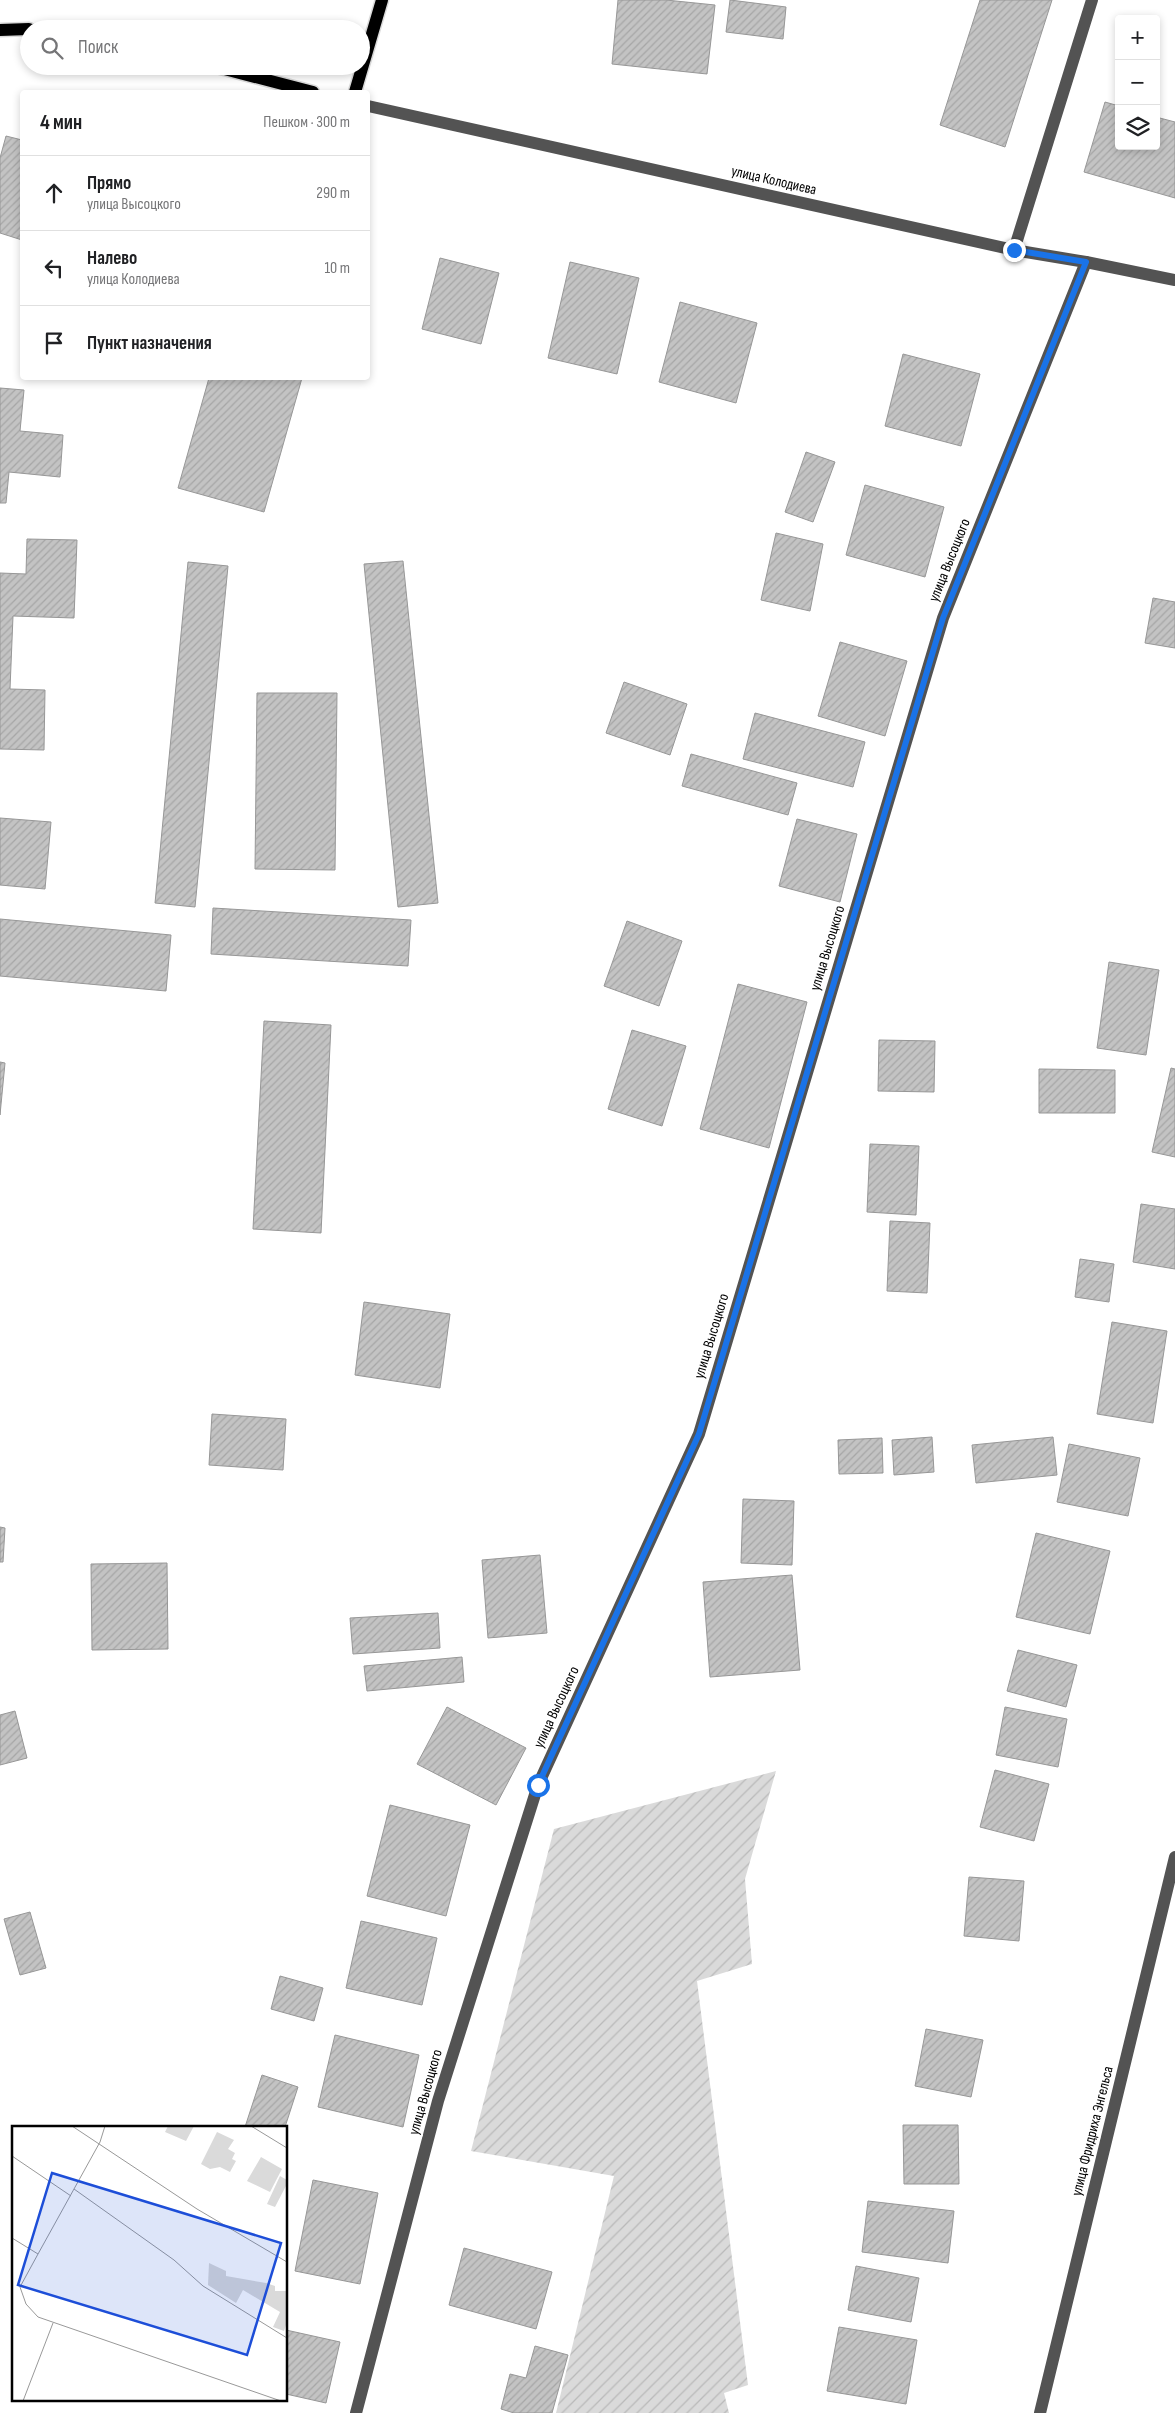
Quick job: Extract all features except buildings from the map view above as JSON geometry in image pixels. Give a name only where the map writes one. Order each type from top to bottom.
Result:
[{"type":"main road","points":[[370,41],[382,0]]},
{"type":"main road","points":[[0,30],[20,29]]},
{"type":"main road","points":[[248,75],[305,90]]},
{"type":"main road","points":[[356,90],[360,75]]},
{"type":"street","points":[[1014,250],[1092,0]]},
{"type":"street","name":"улица Колодиева","points":[[370,106],[1014,250],[1175,280]]},
{"type":"street","name":"улица Высоцкого","points":[[356,2413],[438,2101],[538,1785],[699,1434],[943,618],[1086,262]]},
{"type":"street","name":"улица Фридриха Энгельса","points":[[1040,2413],[1175,1857]]},
{"type":"shaded area","points":[[776,1771],[745,1879],[752,1964],[697,1981],[748,2385],[724,2393],[729,2413],[556,2413],[614,2176],[471,2151],[554,1829]]},
{"type":"route","points":[[538,1785],[699,1434],[943,618],[1086,262],[1014,250]]}]
